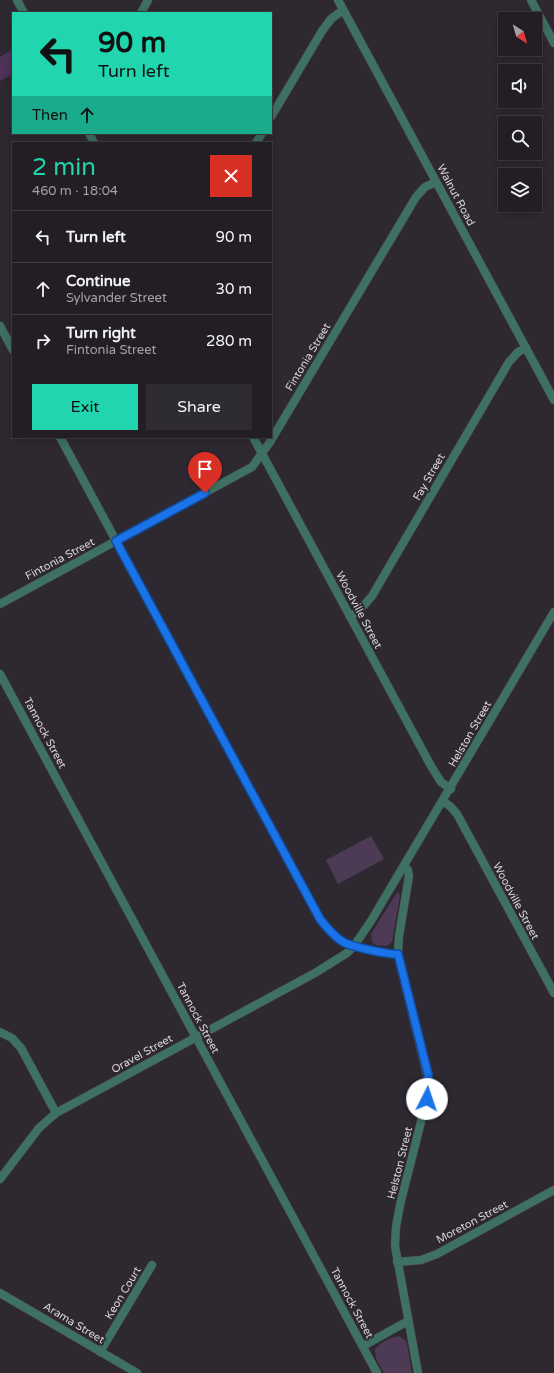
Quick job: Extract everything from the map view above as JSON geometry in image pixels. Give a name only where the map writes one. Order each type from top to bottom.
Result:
[{"type":"street","points":[[17,0],[23,12]]},
{"type":"street","points":[[142,12],[148,0]]},
{"type":"street","name":"Walnut Road","points":[[338,0],[554,400]]},
{"type":"street","points":[[531,0],[554,44]]},
{"type":"street","points":[[272,115],[322,31],[331,19],[343,10]]},
{"type":"street","name":"Fintonia Street","points":[[272,437],[416,197],[425,187],[436,182]]},
{"type":"street","points":[[0,326],[12,348]]},
{"type":"street","name":"Fay Street","points":[[350,617],[360,610],[372,596],[509,362],[518,352],[526,348]]},
{"type":"street","points":[[61,438],[320,919],[338,938],[346,943],[393,955],[398,954]]},
{"type":"street","name":"Woodville Street","points":[[254,438],[431,766],[442,782],[451,789]]},
{"type":"street","name":"Fintonia Street","points":[[0,604],[248,470],[257,462],[272,438]]},
{"type":"street","name":"Helston Street","points":[[315,973],[343,956],[354,946],[551,623],[554,612]]},
{"type":"street","name":"Tannock Street","points":[[0,674],[377,1373]]},
{"type":"street","name":"Woodville Street","points":[[443,801],[457,814],[554,993]]},
{"type":"street","name":"Helston Street","points":[[404,866],[408,870],[409,876],[399,936],[398,954],[428,1074],[429,1090],[396,1227],[395,1246],[418,1373]]},
{"type":"street","name":"Oravel Street","points":[[0,1179],[43,1124],[56,1114],[315,973]]},
{"type":"street","points":[[0,1032],[12,1038],[21,1048],[56,1114]]},
{"type":"street","name":"Moreton Street","points":[[397,1262],[421,1260],[438,1254],[554,1190]]},
{"type":"street","name":"Keon Court","points":[[100,1352],[152,1265]]},
{"type":"street","name":"Arama Street","points":[[0,1293],[137,1373]]},
{"type":"street","points":[[363,1346],[408,1321]]},
{"type":"shaded area","points":[[371,836],[384,859],[338,884],[326,860]]},
{"type":"shaded area","points":[[398,891],[400,896],[392,942],[387,946],[376,945],[372,942],[371,934]]},
{"type":"shaded area","points":[[399,1336],[407,1343],[412,1373],[384,1373],[376,1359],[375,1350],[379,1345]]},
{"type":"building","points":[[12,50],[12,75],[0,81],[0,57]]},
{"type":"route","points":[[205,493],[116,541],[320,919],[330,931],[346,943],[393,955],[398,954],[399,963],[428,1074],[429,1090],[427,1099]]}]
